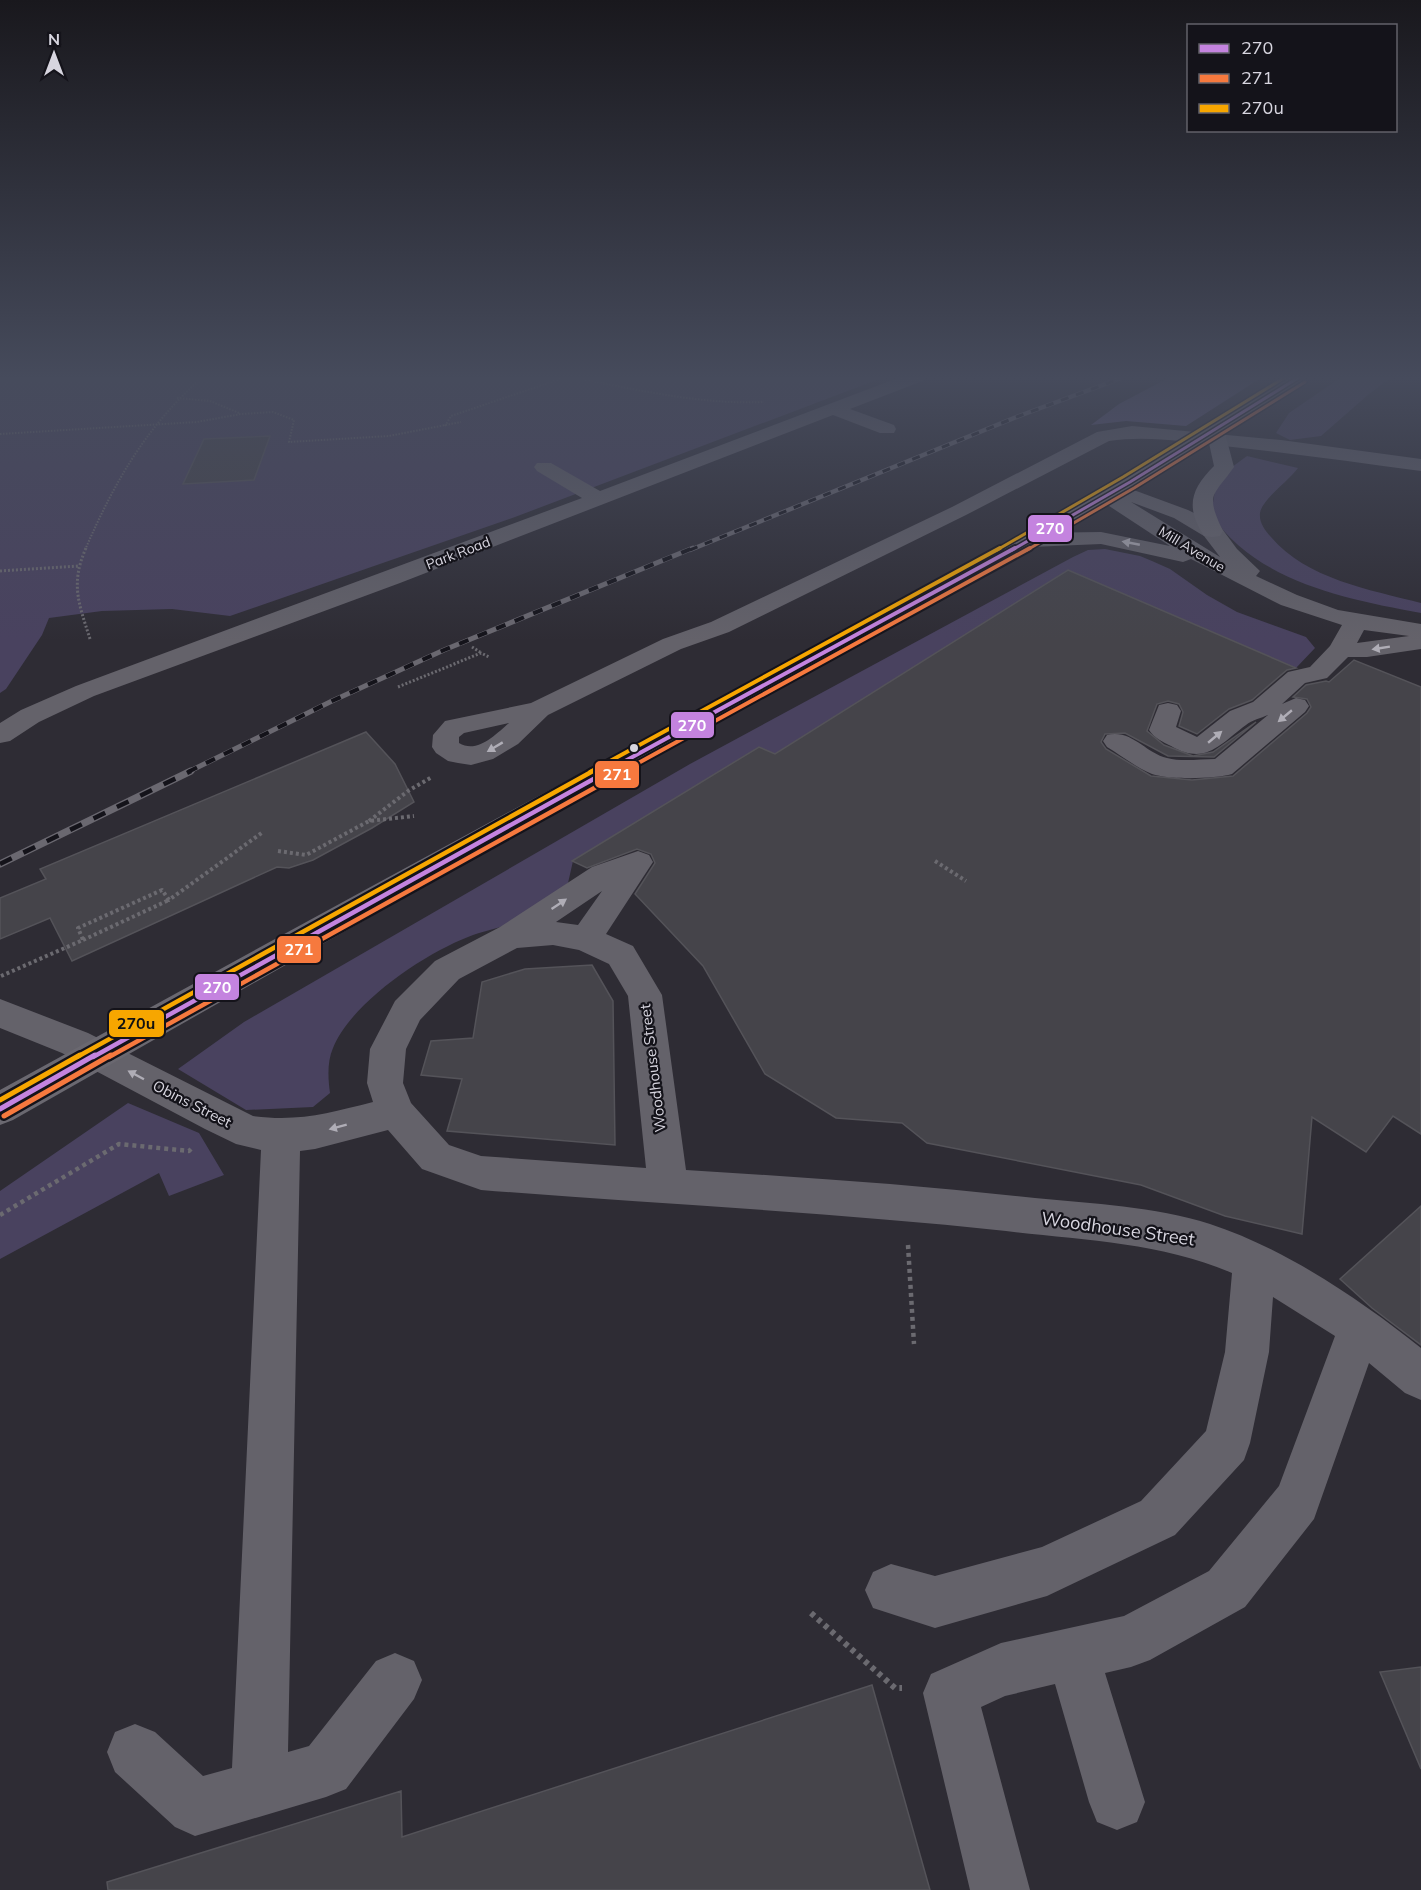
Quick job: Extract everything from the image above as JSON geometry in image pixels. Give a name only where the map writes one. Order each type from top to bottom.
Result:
[{"type":"highway","points":[[0,1109],[393,887],[1031,540],[1163,464]]},
{"type":"highway","points":[[1212,531],[1202,511],[1204,487],[1224,467],[1224,464]]},
{"type":"street","name":"Park Road","points":[[0,735],[30,716],[85,691],[690,464]]},
{"type":"street","points":[[540,710],[672,644],[720,627],[959,511],[1048,464]]},
{"type":"street","points":[[1358,464],[1359,479]]},
{"type":"street","points":[[544,467],[599,499]]},
{"type":"street","name":"Mill Avenue","points":[[1113,493],[1181,514],[1212,531],[1243,567],[1280,595]]},
{"type":"street","name":"Mill Avenue","points":[[1113,493],[1208,561],[1280,595],[1316,611],[1356,621],[1421,631]]},
{"type":"street","points":[[1031,540],[1101,538],[1208,561]]},
{"type":"street","points":[[1168,711],[1162,730],[1171,737],[1196,747],[1208,743],[1239,717],[1262,708],[1297,677],[1318,673],[1341,650],[1356,621]]},
{"type":"street","points":[[1341,650],[1367,650],[1421,642]]},
{"type":"street","points":[[1118,741],[1161,767],[1222,768],[1320,685],[1318,673]]},
{"type":"street","points":[[511,936],[603,875],[638,862],[586,939]]},
{"type":"street","name":"Woodhouse Street","points":[[668,1187],[645,995],[621,955],[586,939],[553,933],[511,936],[447,970],[407,1011],[388,1049],[386,1083],[394,1112],[436,1157],[481,1173],[668,1187],[906,1202],[1135,1227],[1209,1242],[1254,1262],[1360,1327],[1421,1377]]},
{"type":"street","name":"Obins Street","points":[[0,1013],[75,1043],[218,1118],[250,1132],[281,1136],[315,1133],[394,1112]]},
{"type":"street","points":[[259,1788],[281,1136]]},
{"type":"street","points":[[891,1590],[935,1602],[1047,1571],[1158,1518],[1227,1443],[1247,1352],[1254,1262]]},
{"type":"street","points":[[1000,1890],[950,1693],[1001,1670],[1131,1641],[1227,1589],[1297,1502],[1360,1327]]},
{"type":"street","points":[[1073,1655],[1117,1802]]},
{"type":"street","points":[[135,1752],[195,1807],[326,1769],[395,1680]]},
{"type":"path","points":[[90,639],[76,585],[78,566],[118,476],[126,464]]},
{"type":"path","points":[[0,571],[78,566]]},
{"type":"path","points":[[472,647],[489,657]]},
{"type":"path","points":[[398,687],[481,653]]},
{"type":"path","points":[[278,851],[306,855],[369,821],[408,791]]},
{"type":"path","points":[[369,821],[414,816]]},
{"type":"path","points":[[0,977],[169,900],[263,832]]},
{"type":"path","points":[[935,861],[966,881]]},
{"type":"path","points":[[83,940],[78,928],[162,890],[169,900]]},
{"type":"path","points":[[0,1215],[119,1144],[189,1151],[218,1118]]},
{"type":"path","points":[[906,1202],[914,1344]]},
{"type":"path","points":[[811,1613],[896,1688],[950,1693]]},
{"type":"shaded area","points":[[0,464],[654,464],[515,517],[230,616],[172,609],[102,611],[49,618],[42,635],[6,689],[0,693]]},
{"type":"shaded area","points":[[1236,464],[1282,464],[1298,468],[1270,496],[1260,513],[1260,520],[1271,537],[1285,551],[1321,573],[1340,581],[1421,603],[1421,613],[1363,601],[1305,584],[1277,572],[1252,556],[1230,537],[1211,514],[1216,485]]},
{"type":"shaded area","points":[[1105,549],[1140,556],[1170,569],[1207,595],[1237,612],[1306,637],[1315,648],[1296,668],[1068,570],[775,754],[759,747],[573,861],[568,883],[519,920],[450,945],[391,982],[356,1014],[342,1031],[330,1059],[328,1076],[330,1093],[313,1107],[246,1110],[178,1069],[244,1022],[690,764],[1073,557],[1088,550]]},
{"type":"shaded area","points":[[128,1103],[199,1133],[224,1175],[169,1196],[159,1173],[0,1259],[0,1191]]},
{"type":"building","points":[[192,464],[260,464],[254,480],[183,484]]},
{"type":"building","points":[[1068,570],[1296,668],[1287,670],[1252,700],[1229,709],[1197,734],[1179,726],[1183,712],[1179,704],[1168,701],[1157,704],[1147,731],[1164,745],[1193,756],[1213,752],[1256,722],[1214,757],[1168,756],[1125,733],[1105,734],[1101,742],[1106,749],[1151,776],[1192,780],[1233,776],[1307,713],[1311,707],[1307,699],[1293,697],[1306,685],[1329,682],[1354,660],[1421,687],[1421,1134],[1393,1116],[1366,1152],[1312,1117],[1302,1234],[1225,1216],[1141,1185],[927,1143],[902,1123],[836,1118],[765,1074],[703,966],[635,894],[655,863],[651,854],[637,849],[587,868],[572,861],[759,747],[775,754]]},
{"type":"building","points":[[366,732],[395,764],[414,802],[372,828],[313,860],[289,868],[277,867],[72,961],[50,918],[0,939],[0,898],[46,879],[40,869]]},
{"type":"building","points":[[592,965],[613,1001],[615,1145],[447,1131],[462,1079],[421,1075],[431,1041],[473,1038],[482,982],[525,969]]},
{"type":"building","points":[[1421,1206],[1421,1345],[1372,1308],[1340,1279]]},
{"type":"building","points":[[1421,1667],[1421,1769],[1380,1672]]},
{"type":"building","points":[[872,1685],[930,1890],[108,1890],[107,1882],[401,1791],[402,1837]]},
{"type":"railway","points":[[690,550],[901,464]]},
{"type":"railway","points":[[188,772],[332,701],[444,650],[693,548]]},
{"type":"railway","points":[[0,864],[191,771]]},
{"type":"transit line","name":"270u","points":[[0,1100],[616,758],[956,573],[1144,464]]},
{"type":"transit line","name":"270","points":[[0,1109],[452,856],[956,582],[1159,464]]},
{"type":"transit line","name":"271","points":[[4,1116],[305,946],[960,588],[1173,464]]}]
